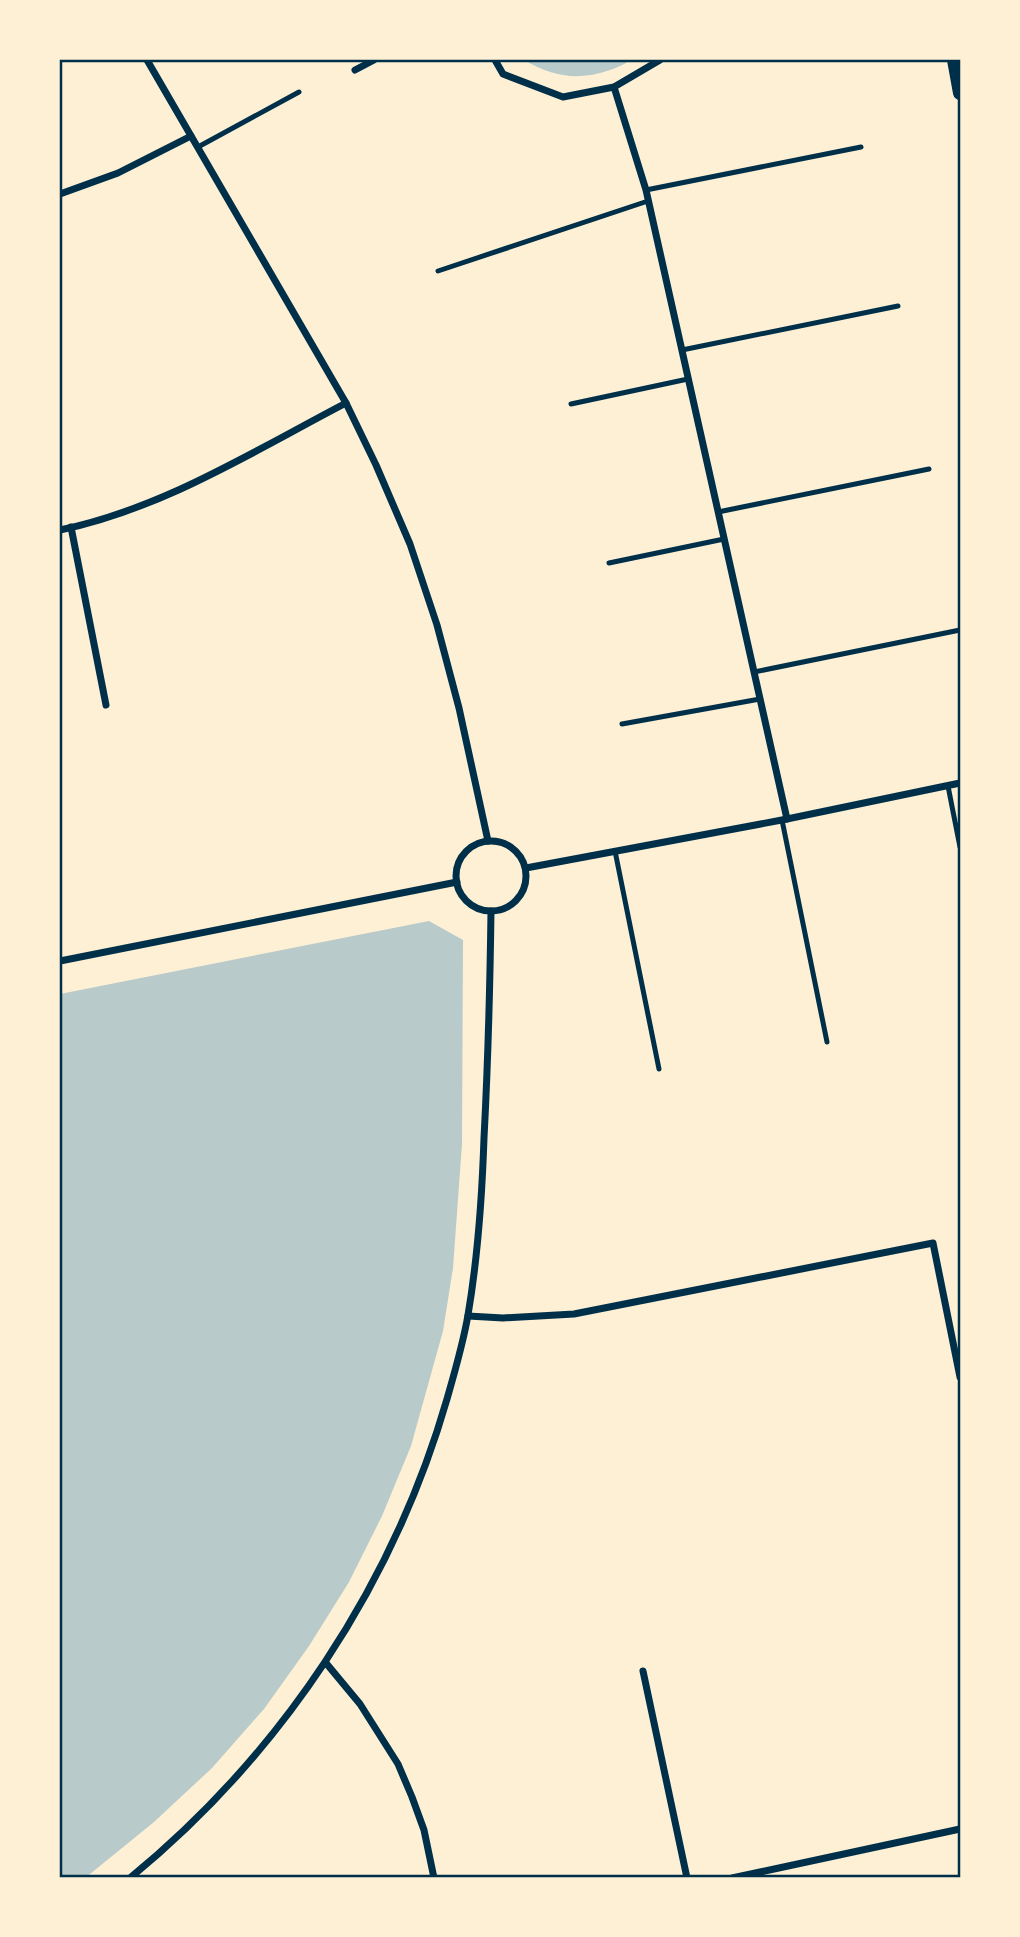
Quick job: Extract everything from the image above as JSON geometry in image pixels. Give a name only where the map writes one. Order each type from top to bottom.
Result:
[{"type":"main road","points":[[954,60],[961,93]]},
{"type":"street","points":[[147,60],[346,403],[376,465],[410,544],[437,625],[459,708],[488,841]]},
{"type":"street","points":[[355,70],[374,60]]},
{"type":"street","points":[[495,60],[503,74],[563,97],[614,87],[660,60]]},
{"type":"street","points":[[614,87],[649,201],[760,699],[784,819]]},
{"type":"street","points":[[60,194],[118,173],[191,136]]},
{"type":"street","points":[[60,530],[117,514],[183,488],[346,403]]},
{"type":"street","points":[[71,527],[106,705]]},
{"type":"street","points":[[526,868],[961,783]]},
{"type":"street","points":[[488,841],[512,847],[521,856],[526,868],[523,893],[504,909],[491,912],[468,903],[457,882],[456,870],[460,859],[467,850],[488,841]]},
{"type":"street","points":[[60,961],[457,882]]},
{"type":"street","points":[[130,1878],[170,1845],[217,1798],[286,1719],[326,1663],[368,1592],[405,1517],[435,1440],[468,1316],[480,1234],[490,1026],[491,912]]},
{"type":"street","points":[[468,1316],[503,1318],[574,1314],[933,1243],[961,1377]]},
{"type":"street","points":[[326,1663],[360,1704],[398,1764],[424,1830],[434,1878]]},
{"type":"street","points":[[643,1671],[687,1878]]},
{"type":"street","points":[[732,1878],[961,1829]]},
{"type":"lane","points":[[198,147],[299,92]]},
{"type":"lane","points":[[646,190],[861,147]]},
{"type":"lane","points":[[438,271],[649,201]]},
{"type":"lane","points":[[682,350],[898,306]]},
{"type":"lane","points":[[571,404],[688,379]]},
{"type":"lane","points":[[718,512],[929,469]]},
{"type":"lane","points":[[609,563],[724,539]]},
{"type":"lane","points":[[754,673],[961,630]]},
{"type":"lane","points":[[622,724],[760,699]]},
{"type":"lane","points":[[948,786],[961,847]]},
{"type":"lane","points":[[784,819],[827,1042]]},
{"type":"lane","points":[[615,851],[659,1069]]},
{"type":"shaded area","points":[[524,60],[630,60],[598,73],[566,76]]},
{"type":"shaded area","points":[[429,921],[463,940],[462,1144],[453,1268],[443,1331],[411,1446],[382,1516],[349,1582],[309,1646],[264,1709],[212,1768],[154,1822],[85,1877],[60,1877],[60,994]]}]
